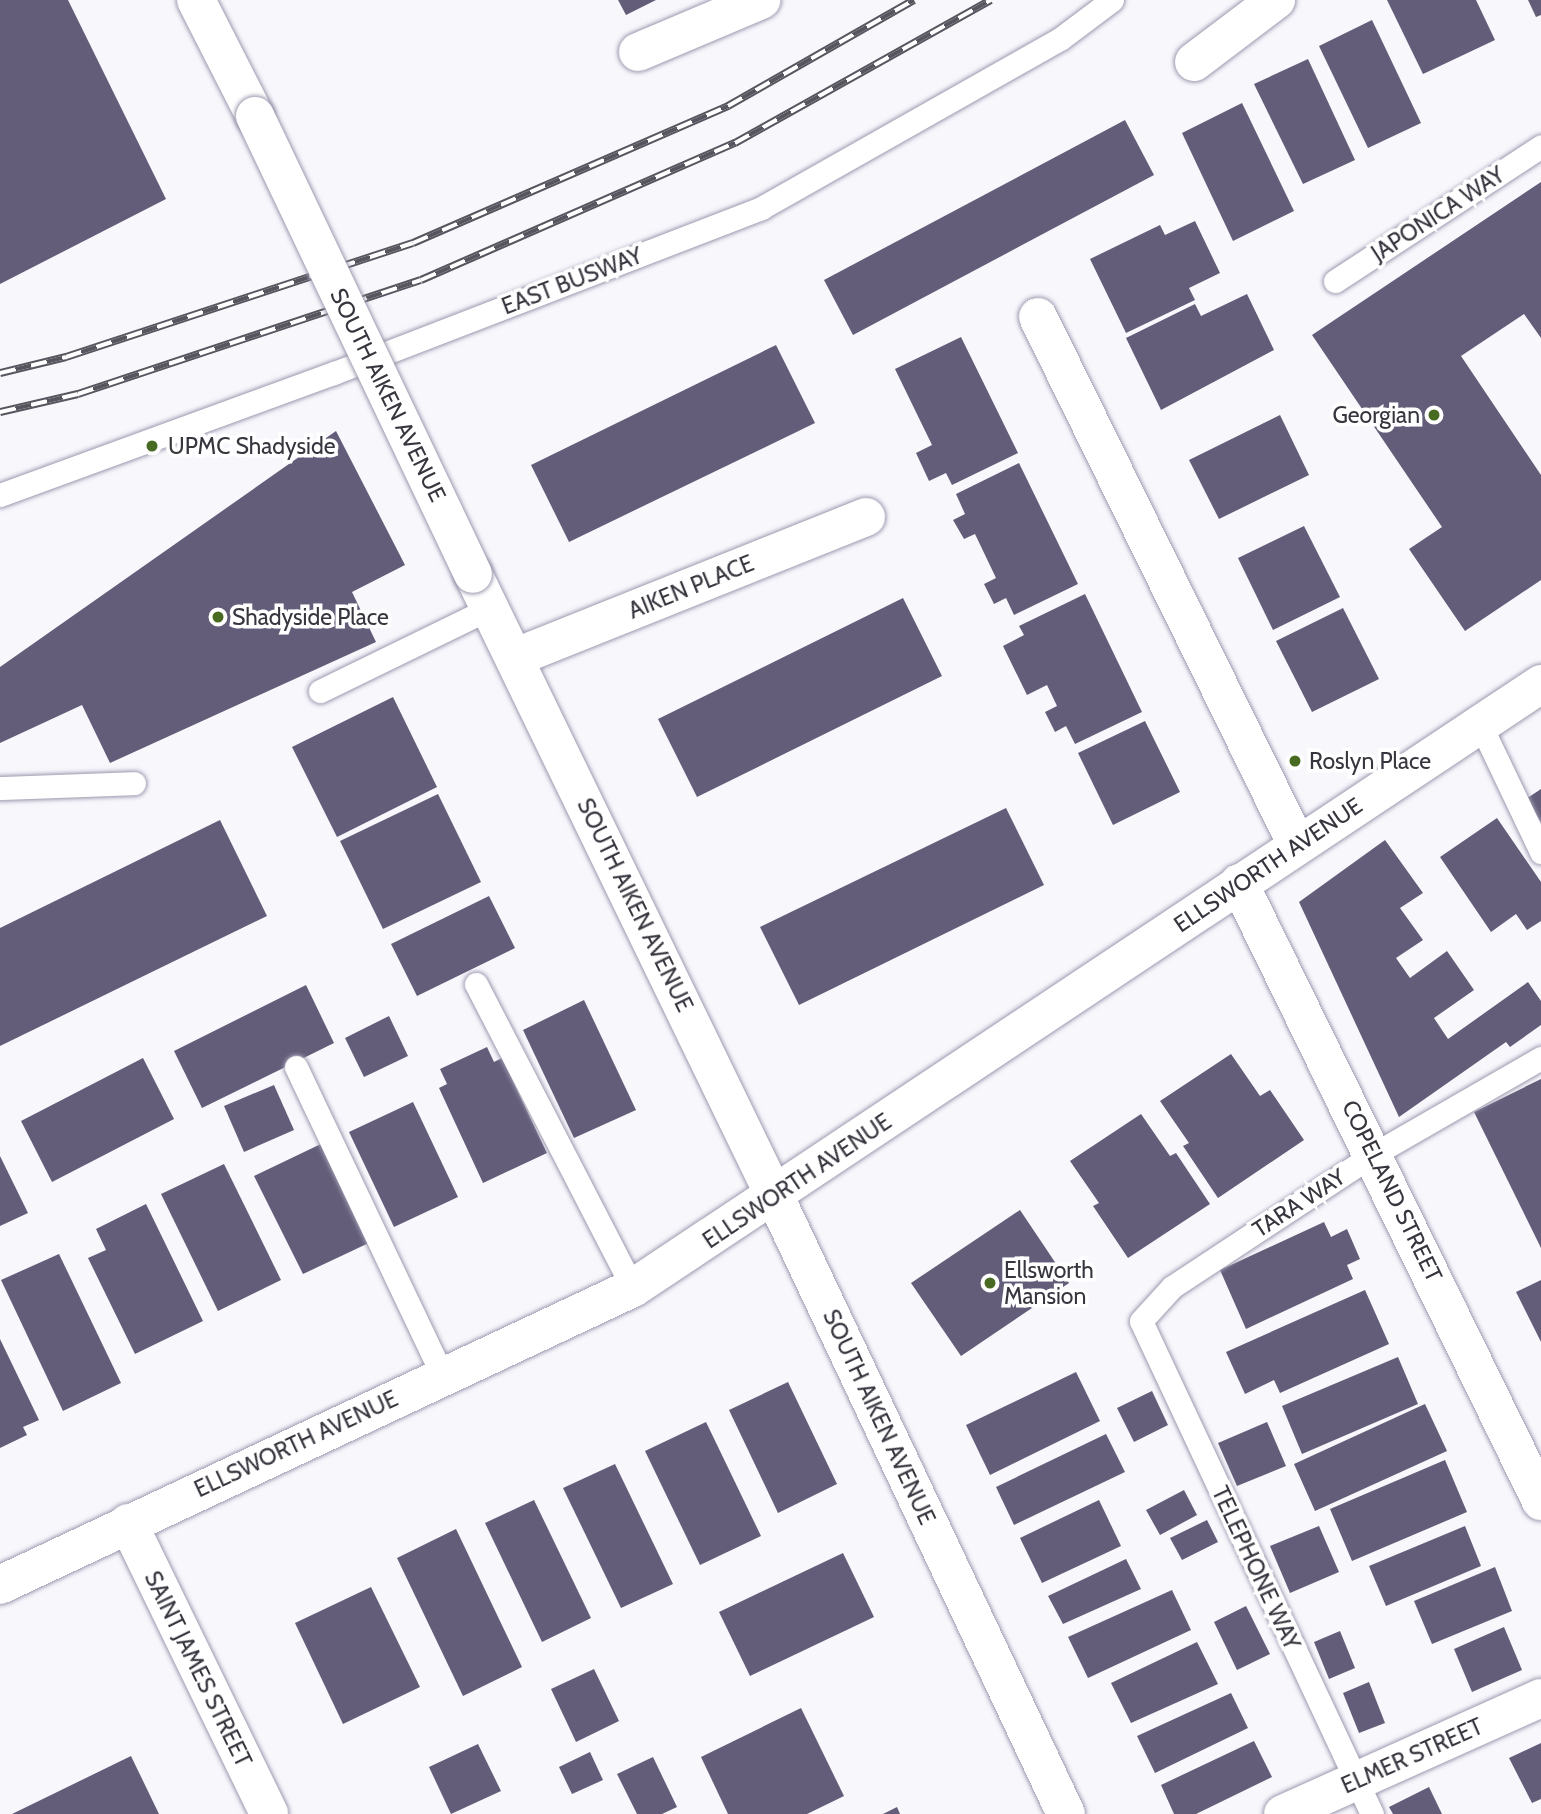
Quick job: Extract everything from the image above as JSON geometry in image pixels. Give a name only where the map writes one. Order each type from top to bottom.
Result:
[{"type":"street","name":"SOUTH AIKEN AVENUE","points":[[195,0],[255,116],[473,574],[516,657],[775,1196],[1066,1814]]},
{"type":"street","points":[[638,52],[761,0]]},
{"type":"street","points":[[1194,62],[1276,0]]},
{"type":"street","points":[[1038,317],[1297,845]]},
{"type":"street","name":"AIKEN PLACE","points":[[516,657],[866,517]]},
{"type":"street","name":"ELLSWORTH AVENUE","points":[[0,1585],[442,1375],[546,1332],[633,1288],[1541,684]]},
{"type":"street","name":"COPELAND STREET","points":[[1239,884],[1374,1154],[1541,1501]]},
{"type":"street","name":"SAINT JAMES STREET","points":[[128,1523],[269,1814]]},
{"type":"street","name":"ELMER STREET","points":[[1283,1814],[1364,1798],[1541,1698]]},
{"type":"lane","name":"EAST BUSWAY","points":[[0,495],[334,373],[761,208],[1060,39],[1112,0]]},
{"type":"lane","name":"JAPONICA WAY","points":[[1335,281],[1541,146]]},
{"type":"lane","points":[[320,691],[490,608]]},
{"type":"lane","points":[[1481,726],[1541,852]]},
{"type":"lane","points":[[0,788],[134,783]]},
{"type":"lane","points":[[476,984],[633,1288]]},
{"type":"lane","name":"TARA WAY","points":[[1141,1321],[1172,1287],[1374,1154],[1541,1058]]},
{"type":"lane","points":[[296,1067],[442,1375]]},
{"type":"lane","name":"TELEPHONE WAY","points":[[1141,1321],[1364,1798]]},
{"type":"building","points":[[0,0],[68,0],[166,199],[0,284]]},
{"type":"building","points":[[618,0],[656,0],[626,15]]},
{"type":"building","points":[[1387,0],[1476,0],[1495,40],[1423,74]]},
{"type":"building","points":[[1528,0],[1541,0],[1541,15],[1536,17]]},
{"type":"building","points":[[1372,20],[1421,123],[1368,148],[1319,46]]},
{"type":"building","points":[[1308,59],[1355,160],[1303,184],[1254,84]]},
{"type":"building","points":[[1242,103],[1294,211],[1233,241],[1182,133]]},
{"type":"building","points":[[1125,120],[1154,175],[853,335],[824,280]]},
{"type":"building","name":"Georgian","points":[[1541,182],[1541,338],[1524,314],[1461,356],[1541,475],[1541,580],[1465,631],[1409,549],[1442,527],[1312,335]]},
{"type":"building","points":[[1195,221],[1220,273],[1189,288],[1195,300],[1126,333],[1090,259],[1160,225],[1165,235]]},
{"type":"building","points":[[1247,294],[1274,350],[1161,410],[1126,338],[1195,304],[1201,316]]},
{"type":"building","points":[[961,337],[1018,453],[952,485],[946,473],[929,481],[916,453],[932,445],[895,369]]},
{"type":"building","points":[[776,345],[815,423],[569,542],[531,465]]},
{"type":"building","points":[[1280,415],[1309,475],[1219,519],[1189,460]]},
{"type":"building","name":"Shadyside Place","points":[[336,431],[405,565],[352,592],[376,642],[110,763],[82,705],[0,743],[0,667]]},
{"type":"building","points":[[1019,463],[1078,584],[1014,615],[1006,598],[994,604],[984,584],[996,578],[975,534],[964,539],[953,520],[965,514],[956,494]]},
{"type":"building","points":[[1304,526],[1340,597],[1273,630],[1238,558]]},
{"type":"building","points":[[1085,594],[1142,712],[1075,744],[1066,726],[1055,732],[1045,712],[1057,706],[1047,685],[1027,695],[1003,646],[1024,635],[1019,626]]},
{"type":"building","points":[[903,598],[942,676],[697,797],[658,719]]},
{"type":"building","points":[[1343,608],[1379,679],[1312,712],[1276,641]]},
{"type":"building","points":[[393,697],[437,787],[337,837],[292,747]]},
{"type":"building","points":[[1145,721],[1180,792],[1113,825],[1078,753]]},
{"type":"building","points":[[1541,789],[1541,822],[1526,799]]},
{"type":"building","points":[[438,794],[481,882],[383,929],[340,841]]},
{"type":"building","points":[[1006,808],[1044,885],[799,1005],[760,927]]},
{"type":"building","points":[[1497,818],[1541,882],[1541,921],[1527,930],[1516,914],[1491,932],[1440,857]]},
{"type":"building","points":[[220,820],[267,916],[0,1046],[0,928]]},
{"type":"building","points":[[1385,840],[1423,893],[1400,908],[1423,940],[1396,958],[1410,978],[1447,951],[1474,990],[1434,1018],[1448,1039],[1528,982],[1541,1001],[1541,1025],[1510,1047],[1506,1042],[1399,1117],[1299,902]]},
{"type":"building","points":[[489,896],[515,948],[417,996],[391,944]]},
{"type":"building","points":[[306,985],[334,1043],[202,1108],[174,1051]]},
{"type":"building","points":[[584,1000],[636,1110],[574,1138],[523,1030]]},
{"type":"building","points":[[389,1016],[408,1056],[364,1077],[345,1038]]},
{"type":"building","points":[[487,1047],[494,1062],[502,1058],[547,1153],[483,1183],[439,1088],[447,1084],[440,1069]]},
{"type":"building","points":[[1231,1054],[1260,1096],[1270,1090],[1304,1140],[1218,1198],[1183,1146],[1189,1143],[1160,1101]]},
{"type":"building","points":[[143,1058],[174,1119],[52,1182],[21,1121]]},
{"type":"building","points":[[1541,1079],[1541,1248],[1474,1112]]},
{"type":"building","points":[[274,1085],[294,1130],[244,1152],[224,1106]]},
{"type":"building","points":[[413,1102],[458,1197],[394,1227],[349,1132]]},
{"type":"building","points":[[1141,1114],[1170,1156],[1176,1153],[1210,1204],[1128,1258],[1093,1206],[1099,1203],[1070,1161]]},
{"type":"building","points":[[325,1142],[373,1241],[303,1274],[254,1176]]},
{"type":"building","points":[[0,1156],[28,1213],[0,1226]]},
{"type":"building","points":[[224,1164],[281,1280],[218,1311],[161,1194]]},
{"type":"building","points":[[146,1204],[203,1321],[135,1354],[88,1258],[106,1250],[96,1229]]},
{"type":"building","name":"Ellsworth Mansion","points":[[1020,1210],[1069,1283],[961,1356],[911,1283]]},
{"type":"building","points":[[1324,1222],[1331,1237],[1347,1229],[1360,1259],[1347,1265],[1353,1279],[1246,1329],[1220,1270]]},
{"type":"building","points":[[59,1254],[121,1383],[63,1411],[1,1280]]},
{"type":"building","points":[[1541,1280],[1541,1342],[1516,1292]]},
{"type":"building","points":[[1365,1290],[1389,1344],[1280,1393],[1274,1380],[1245,1394],[1226,1352]]},
{"type":"building","points":[[0,1339],[39,1420],[23,1427],[27,1435],[0,1448]]},
{"type":"building","points":[[1398,1357],[1418,1404],[1302,1454],[1282,1406]]},
{"type":"building","points":[[1076,1372],[1100,1421],[990,1475],[966,1425]]},
{"type":"building","points":[[788,1382],[837,1484],[778,1513],[729,1410]]},
{"type":"building","points":[[1152,1391],[1168,1425],[1134,1442],[1117,1408]]},
{"type":"building","points":[[1425,1404],[1447,1451],[1315,1511],[1294,1464]]},
{"type":"building","points":[[706,1422],[761,1536],[700,1565],[645,1451]]},
{"type":"building","points":[[1267,1422],[1286,1466],[1237,1486],[1218,1443]]},
{"type":"building","points":[[1106,1434],[1125,1472],[1014,1525],[996,1487]]},
{"type":"building","points":[[1445,1460],[1467,1512],[1352,1561],[1330,1509]]},
{"type":"building","points":[[615,1464],[673,1584],[621,1608],[563,1488]]},
{"type":"building","points":[[1184,1490],[1197,1515],[1160,1535],[1146,1510]]},
{"type":"building","points":[[534,1500],[591,1618],[542,1642],[485,1523]]},
{"type":"building","points":[[1099,1500],[1121,1546],[1042,1583],[1020,1538]]},
{"type":"building","points":[[1207,1520],[1218,1542],[1182,1560],[1170,1538]]},
{"type":"building","points":[[1319,1526],[1339,1572],[1290,1593],[1270,1546]]},
{"type":"building","points":[[1465,1526],[1481,1566],[1386,1606],[1369,1566]]},
{"type":"building","points":[[456,1529],[522,1667],[463,1696],[397,1558]]},
{"type":"building","points":[[843,1553],[874,1617],[750,1676],[719,1612]]},
{"type":"building","points":[[1126,1559],[1141,1589],[1063,1624],[1048,1596]]},
{"type":"building","points":[[1495,1567],[1512,1611],[1432,1644],[1414,1601]]},
{"type":"building","points":[[371,1587],[420,1687],[343,1724],[295,1623]]},
{"type":"building","points":[[1172,1590],[1191,1630],[1088,1678],[1068,1637]]},
{"type":"building","points":[[1246,1606],[1270,1654],[1237,1670],[1214,1622]]},
{"type":"building","points":[[1504,1627],[1522,1670],[1472,1692],[1454,1649]]},
{"type":"building","points":[[1340,1631],[1355,1668],[1329,1679],[1314,1642]]},
{"type":"building","points":[[1197,1642],[1218,1684],[1131,1723],[1111,1683]]},
{"type":"building","points":[[594,1669],[619,1721],[576,1742],[551,1689]]},
{"type":"building","points":[[1369,1682],[1385,1723],[1359,1733],[1343,1693]]},
{"type":"building","points":[[1231,1693],[1248,1728],[1155,1773],[1137,1736]]},
{"type":"building","points":[[801,1708],[844,1796],[807,1814],[728,1814],[701,1757]]},
{"type":"building","points":[[1254,1741],[1272,1777],[1196,1814],[1174,1814],[1161,1785]]},
{"type":"building","points":[[1541,1743],[1541,1799],[1532,1803],[1509,1758]]},
{"type":"building","points":[[478,1744],[501,1791],[451,1814],[429,1767]]},
{"type":"building","points":[[590,1752],[603,1780],[572,1794],[559,1767]]},
{"type":"building","points":[[131,1756],[159,1814],[12,1814]]},
{"type":"building","points":[[653,1757],[677,1807],[662,1814],[637,1814],[617,1774]]},
{"type":"building","points":[[1429,1787],[1442,1814],[1393,1814],[1389,1807]]},
{"type":"building","points":[[897,1807],[900,1814],[883,1814]]},
{"type":"railway","points":[[0,373],[66,357],[413,243],[728,106],[914,0]]},
{"type":"railway","points":[[0,412],[78,394],[421,280],[735,143],[991,0]]},
{"type":"place","name":"Georgian","points":[[1434,415]]},
{"type":"place","name":"UPMC Shadyside","points":[[152,446]]},
{"type":"place","name":"Shadyside Place","points":[[218,617]]},
{"type":"place","name":"Roslyn Place","points":[[1295,761]]},
{"type":"place","name":"Ellsworth Mansion","points":[[990,1283]]}]
